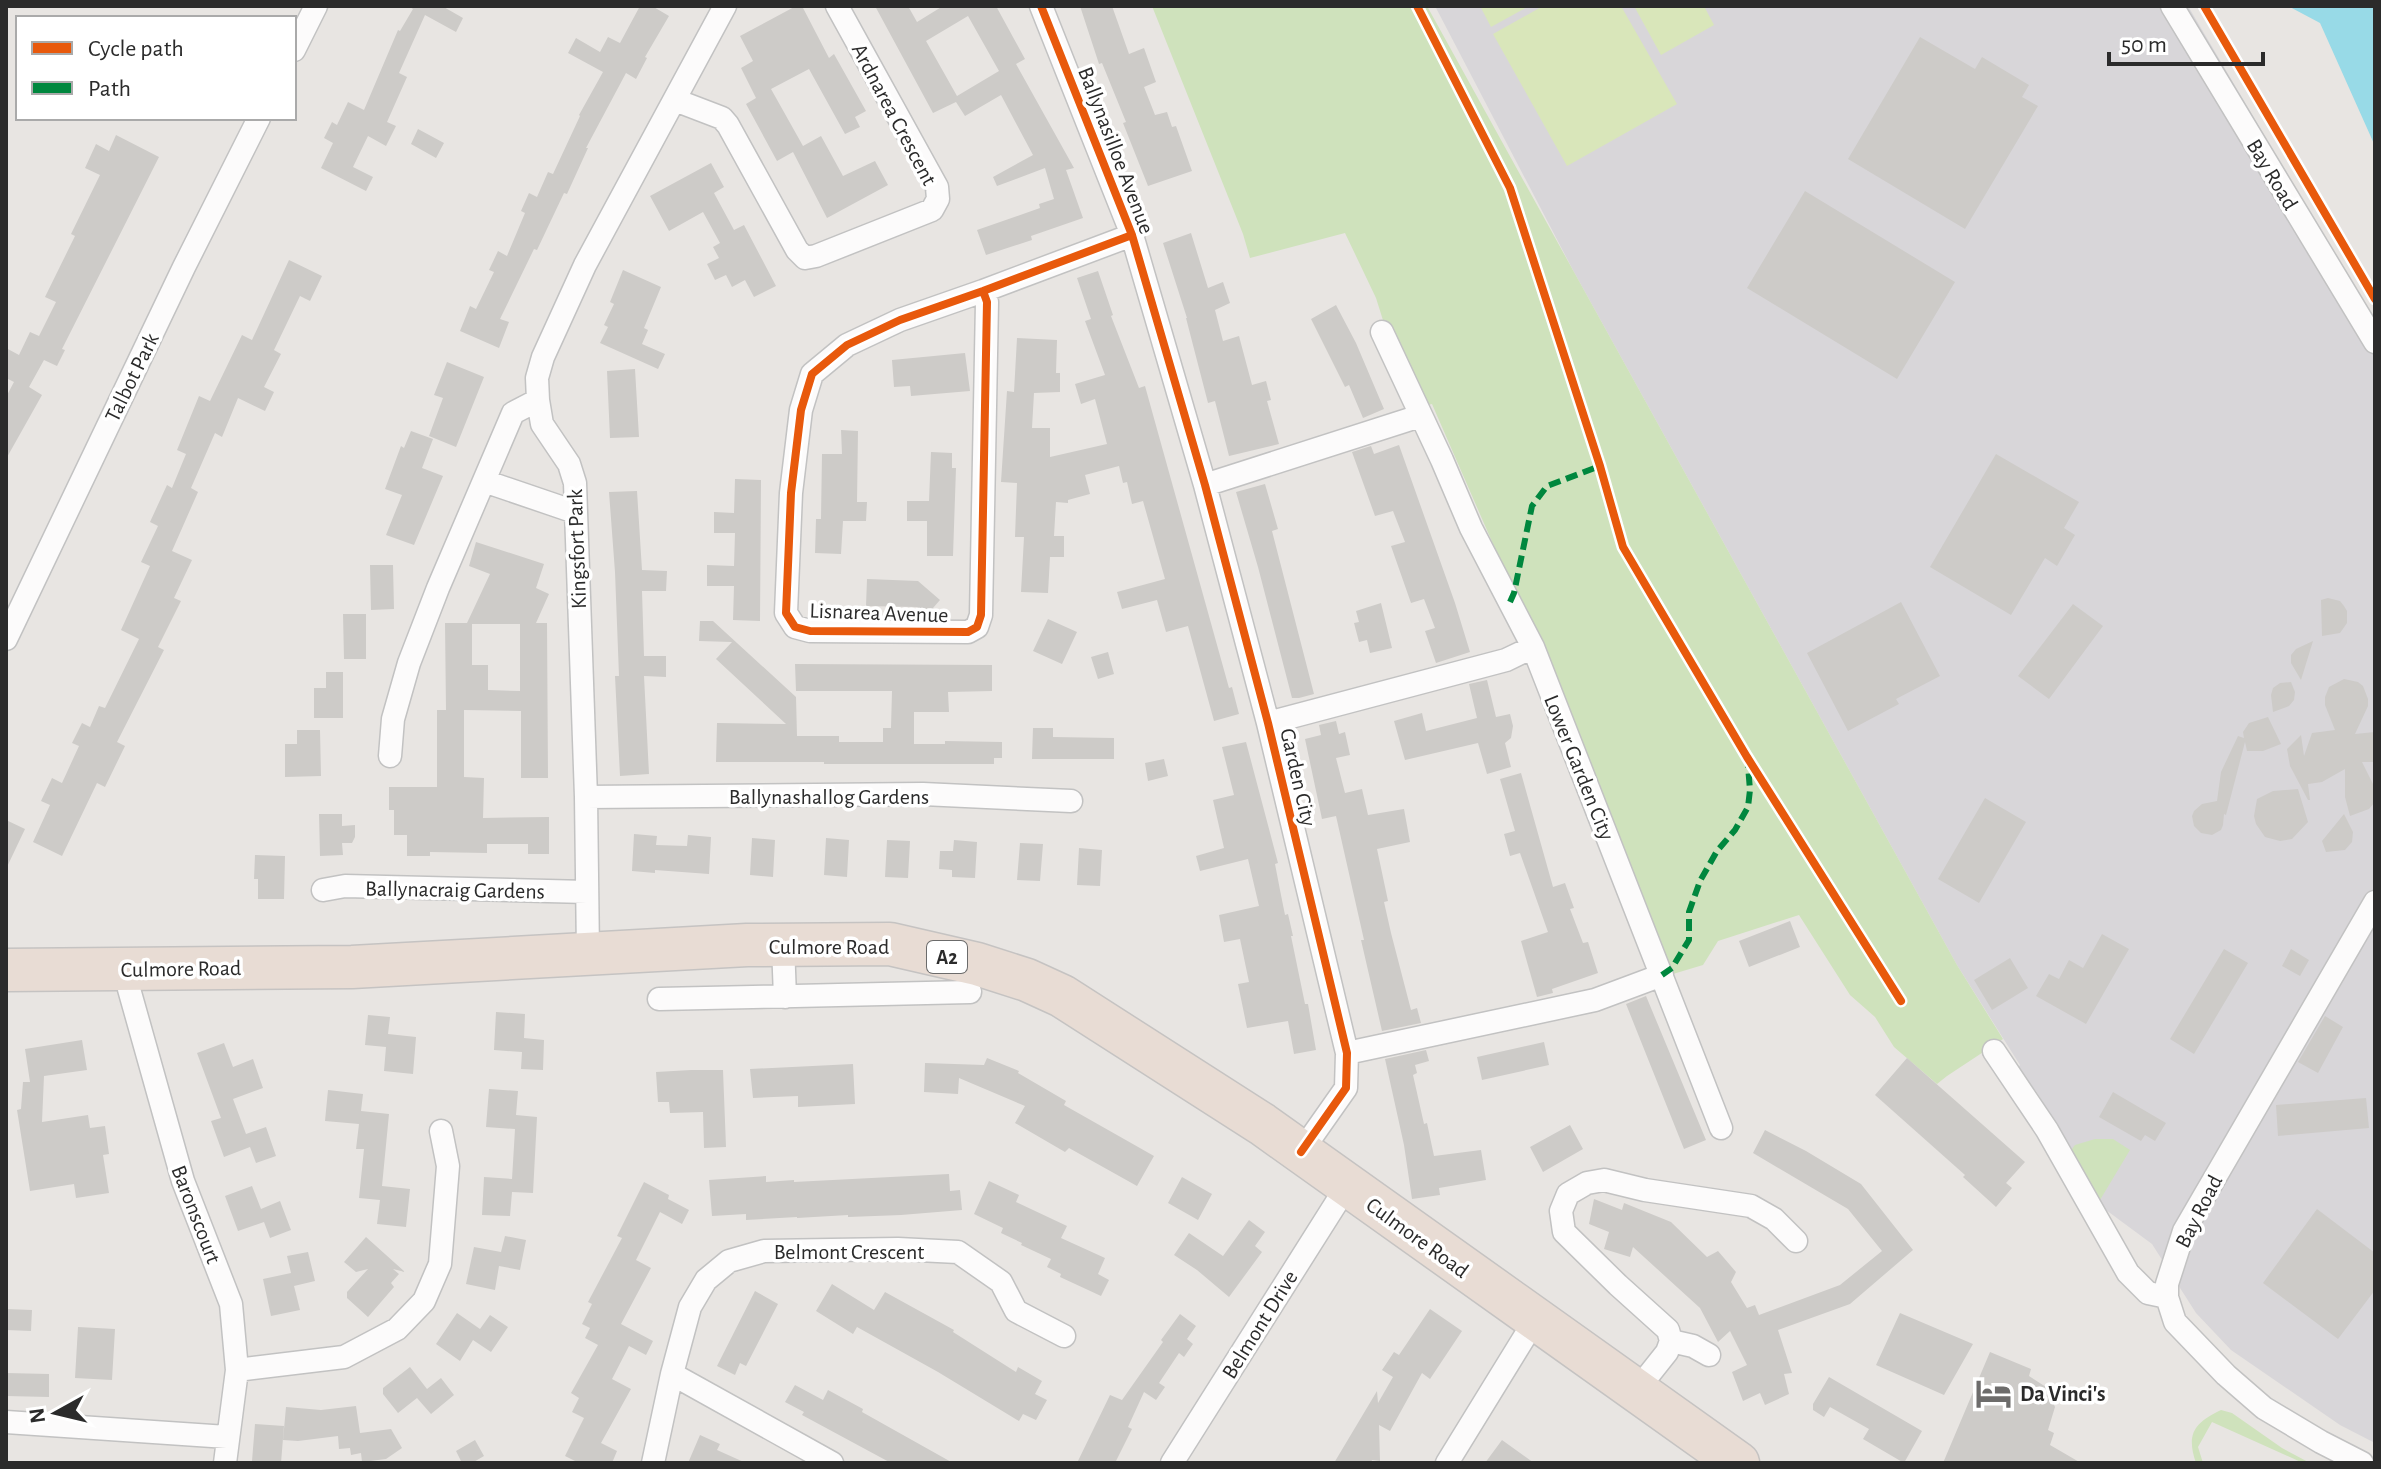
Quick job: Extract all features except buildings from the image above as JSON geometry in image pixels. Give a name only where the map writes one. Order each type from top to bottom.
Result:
[{"type":"highway","name":"Culmore Road","points":[[6,970],[352,967],[783,945],[890,944],[977,964],[1027,980],[1076,1004],[1262,1124],[1738,1463]]},
{"type":"street","points":[[296,46],[316,6]]},
{"type":"street","name":"Kingsfort Park","points":[[588,954],[575,483],[569,464],[542,424],[537,378],[543,357],[585,265],[725,6]]},
{"type":"street","name":"Ardnarea Crescent","points":[[675,100],[722,118],[728,125],[797,250],[805,258],[932,210],[938,199],[937,187],[837,6]]},
{"type":"street","name":"Ballynasilloe Avenue","points":[[1041,6],[1132,235],[1180,401]]},
{"type":"street","name":"Bay Road","points":[[2172,6],[2375,342]]},
{"type":"street","name":"Talbot Park","points":[[6,639],[258,120]]},
{"type":"street","name":"Lisnarea Avenue","points":[[983,291],[987,302],[982,584],[981,615],[977,627],[968,632],[881,633],[810,631],[795,627],[786,613],[791,493],[801,410],[812,374],[847,345],[900,320],[1132,235]]},
{"type":"street","name":"Lower Garden City","points":[[1382,332],[1471,528],[1533,647],[1721,1128]]},
{"type":"street","points":[[390,756],[393,719],[409,663],[438,588],[513,413],[538,400]]},
{"type":"street","name":"Garden City","points":[[1180,401],[1268,723],[1347,1053],[1346,1088],[1301,1152]]},
{"type":"street","points":[[1205,485],[1420,416]]},
{"type":"street","points":[[484,481],[575,512]]},
{"type":"street","points":[[1268,723],[1506,660],[1533,647]]},
{"type":"street","name":"Ballynashallog Gardens","points":[[586,797],[923,794],[1071,801]]},
{"type":"street","name":"Ballynacraig Gardens","points":[[323,890],[345,886],[587,892]]},
{"type":"street","name":"Bay Road","points":[[2167,1297],[2167,1284],[2184,1231],[2375,902]]},
{"type":"street","points":[[783,945],[785,997]]},
{"type":"street","name":"Baronscourt","points":[[132,969],[129,989],[183,1181],[231,1304],[237,1370],[225,1463]]},
{"type":"street","points":[[1347,1053],[1595,1000],[1662,975]]},
{"type":"street","points":[[659,999],[970,992]]},
{"type":"street","points":[[1994,1051],[2047,1130],[2128,1273],[2148,1293],[2167,1297],[2175,1322],[2226,1375],[2264,1408],[2362,1463]]},
{"type":"street","points":[[237,1370],[344,1357],[397,1329],[424,1301],[440,1264],[448,1166],[441,1131]]},
{"type":"street","points":[[1636,1391],[1667,1352],[1671,1341],[1668,1330],[1564,1232],[1561,1211],[1568,1194],[1587,1183],[1604,1180],[1645,1190],[1751,1206],[1774,1219],[1796,1241]]},
{"type":"street","name":"Belmont Drive","points":[[1172,1463],[1347,1186]]},
{"type":"street","name":"Belmont Crescent","points":[[653,1463],[690,1307],[706,1280],[729,1261],[764,1251],[898,1249],[958,1252],[1001,1282],[1016,1311],[1064,1336]]},
{"type":"street","points":[[1447,1463],[1535,1320]]},
{"type":"street","points":[[1671,1341],[1693,1346],[1709,1355]]},
{"type":"street","points":[[672,1374],[832,1463]]},
{"type":"street","points":[[6,1422],[227,1437]]},
{"type":"shaded area","points":[[1435,6],[2188,6],[2375,323],[2375,1443],[2340,1425],[2231,1350],[2196,1313],[2152,1244],[2106,1210],[2036,1091],[2016,1070],[2020,1065],[1957,965],[1574,272]]},
{"type":"green space","points":[[1152,6],[1427,6],[1957,965],[2003,1039],[1937,1084],[1894,1047],[1875,1017],[1850,995],[1799,915],[1718,941],[1703,965],[1673,974],[1537,645],[1432,404],[1411,409],[1376,298],[1345,233],[1250,258]]},
{"type":"green space","points":[[1480,6],[1529,6],[1491,27]]},
{"type":"green space","points":[[1543,6],[1621,6],[1677,104],[1567,166],[1493,34]]},
{"type":"green space","points":[[1634,6],[1704,6],[1714,25],[1661,55]]},
{"type":"green space","points":[[2095,1139],[2113,1139],[2130,1150],[2100,1200],[2073,1158],[2072,1149],[2075,1145]]},
{"type":"green space","points":[[2221,1410],[2232,1413],[2282,1448],[2310,1463],[2303,1463],[2212,1422],[2198,1447],[2203,1463],[2196,1463],[2192,1444],[2195,1430],[2204,1420]]},
{"type":"water","points":[[2288,6],[2375,6],[2375,146],[2320,23]]},
{"type":"marked path","points":[[1510,602],[1532,506],[1547,486],[1600,466]]},
{"type":"marked path","points":[[1662,975],[1672,968],[1689,940],[1689,912],[1700,881],[1748,807],[1748,766]]},
{"type":"cycle path","points":[[1041,6],[1132,235],[1205,485],[1268,723],[1347,1053],[1346,1088],[1301,1152]]},
{"type":"cycle path","points":[[1417,6],[1510,188],[1623,547],[1747,757],[1901,1001]]},
{"type":"cycle path","points":[[2204,6],[2375,299]]},
{"type":"cycle path","points":[[983,291],[987,302],[981,615],[977,627],[968,632],[810,631],[795,627],[786,613],[791,493],[801,410],[812,374],[847,345],[900,320],[1132,235]]},
{"type":"place","name":"Da Vinci's","points":[[1994,1393]]}]
